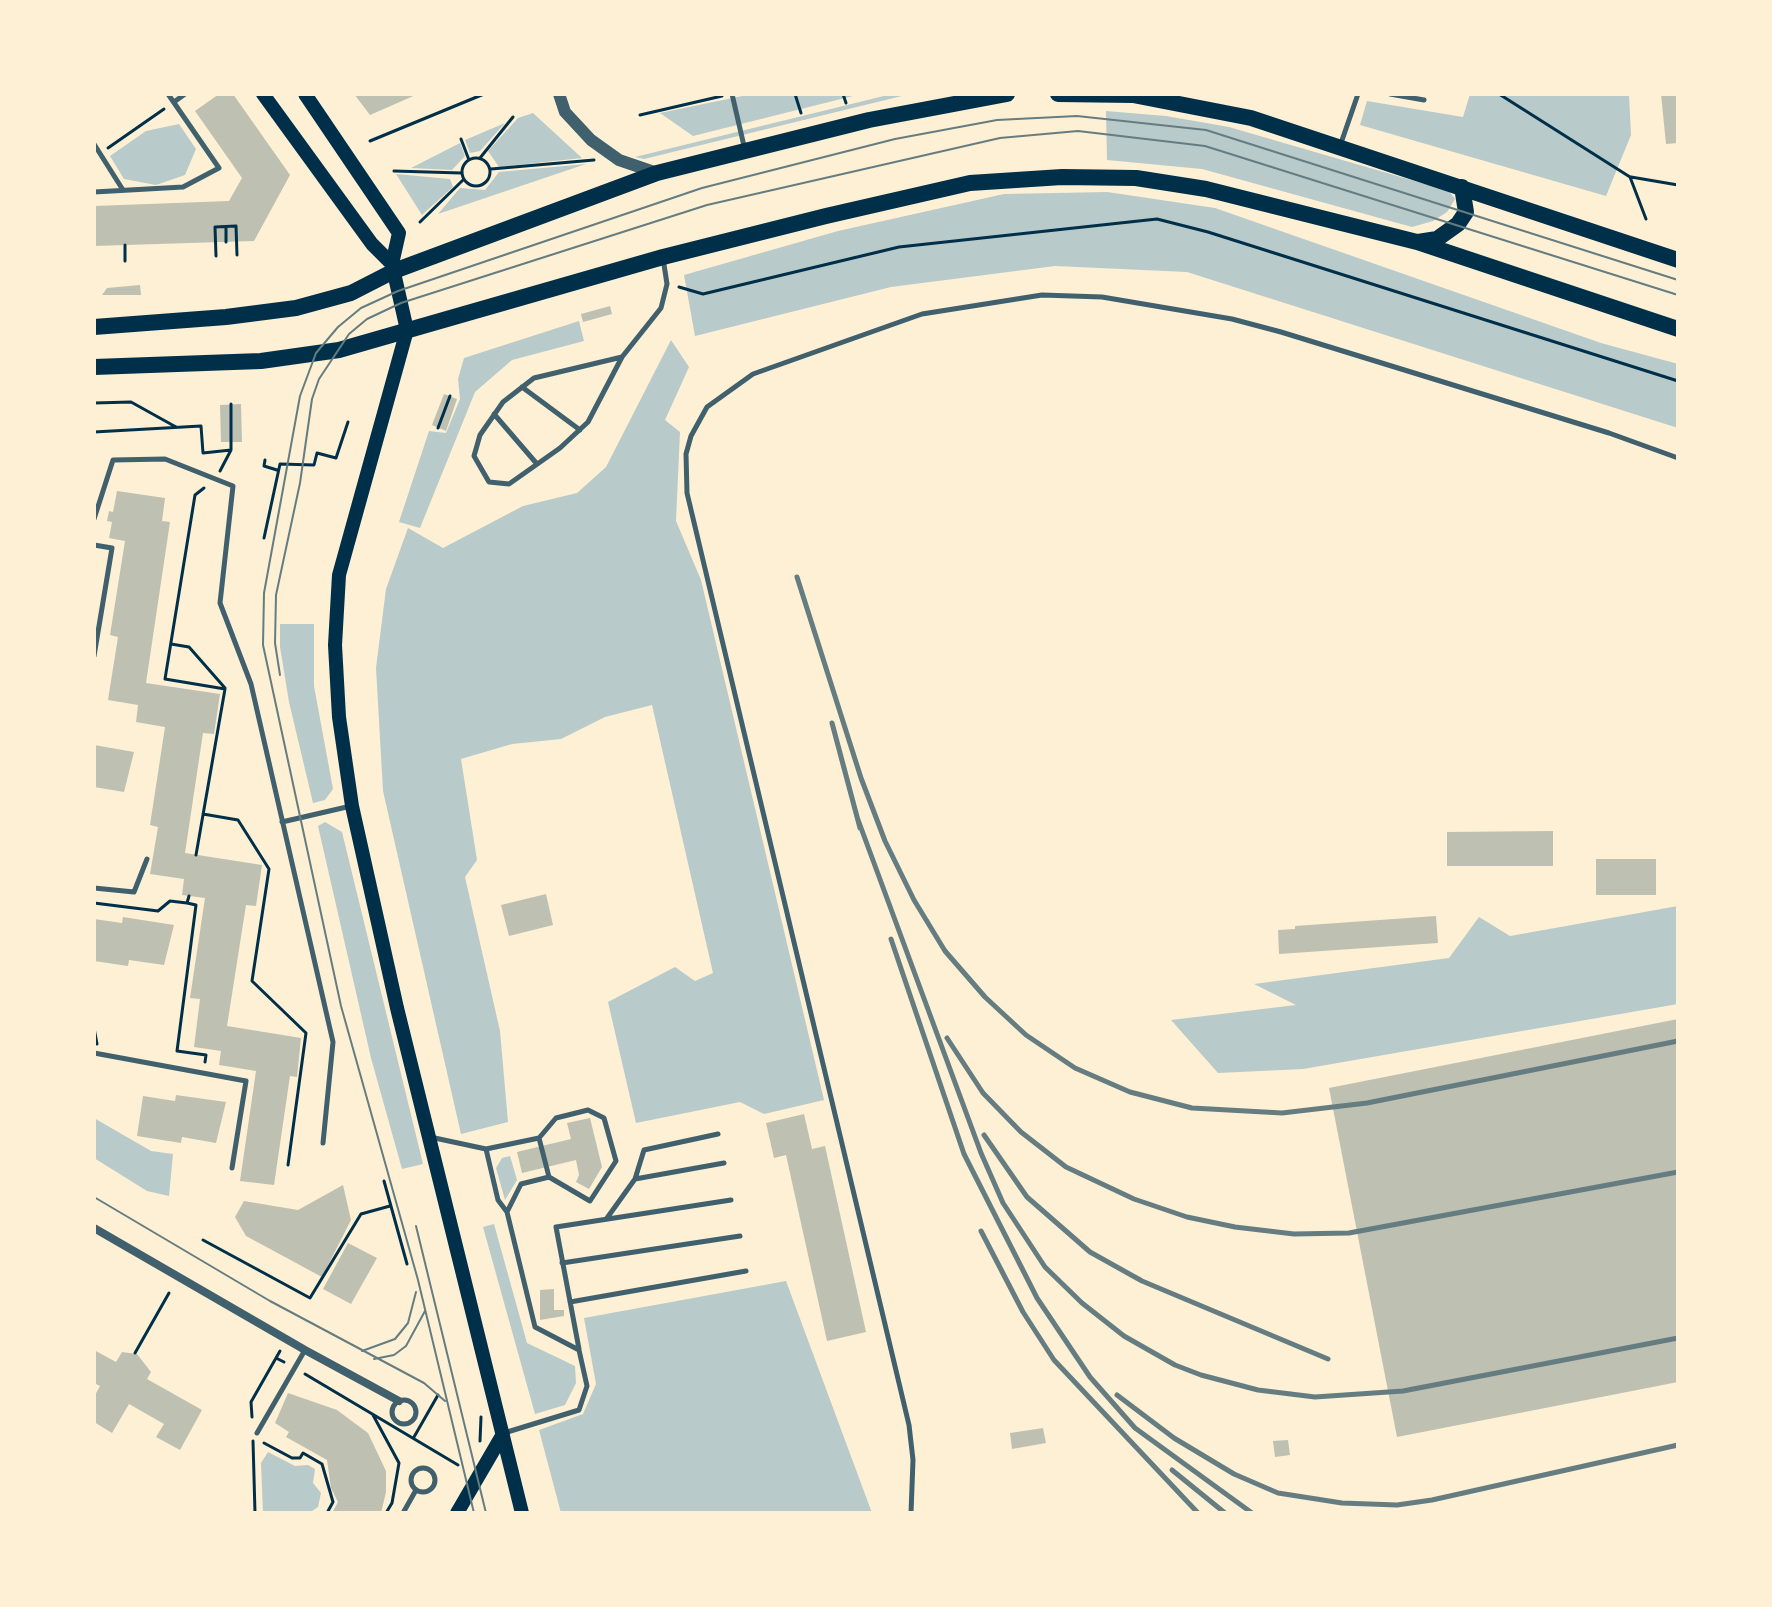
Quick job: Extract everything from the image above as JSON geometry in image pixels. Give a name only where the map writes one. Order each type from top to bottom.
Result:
[{"type":"main road","points":[[263,94],[372,244],[393,267]]},
{"type":"main road","points":[[305,94],[399,233],[393,267],[407,330],[339,575],[335,645],[338,702],[352,806],[522,1513]]},
{"type":"main road","points":[[94,327],[226,317],[296,308],[351,293],[393,267],[657,173],[869,120],[1007,94]]},
{"type":"main road","points":[[1058,94],[1134,94],[1251,118],[1678,260]]},
{"type":"main road","points":[[94,367],[261,361],[339,350],[663,257],[970,183],[1062,177],[1136,178],[1206,189],[1417,242],[1678,329]]},
{"type":"main road","points":[[1417,242],[1437,239],[1458,224],[1466,212],[1462,187]]},
{"type":"main road","points":[[457,1513],[503,1434]]},
{"type":"main road","points":[[510,1513],[519,1497]]},
{"type":"street","points":[[559,94],[565,112],[591,140],[619,160],[657,173]]},
{"type":"street","points":[[94,1228],[399,1401]]},
{"type":"lane","points":[[94,192],[183,187],[219,168],[168,94]]},
{"type":"lane","points":[[174,102],[185,94]]},
{"type":"lane","points":[[732,94],[745,151]]},
{"type":"lane","points":[[1339,146],[1358,94]]},
{"type":"lane","points":[[1390,94],[1424,100]]},
{"type":"lane","points":[[94,144],[124,190]]},
{"type":"lane","points":[[622,357],[534,378],[503,402],[480,435],[474,456],[489,482],[509,484],[588,422],[622,357],[661,308],[667,284],[663,257]]},
{"type":"lane","points":[[911,1513],[913,1460],[905,1410],[687,493],[686,454],[691,436],[707,407],[753,374],[922,314],[1042,295],[1102,297],[1232,319],[1281,332],[1609,433],[1678,458]]},
{"type":"lane","points":[[522,387],[580,430]]},
{"type":"lane","points":[[494,414],[537,464]]},
{"type":"lane","points":[[94,519],[113,460],[165,459],[233,486],[220,603],[251,684],[333,1042],[323,1143]]},
{"type":"lane","points":[[94,545],[112,548],[94,656]]},
{"type":"lane","points":[[282,822],[352,806]]},
{"type":"lane","points":[[94,888],[134,892],[147,859]]},
{"type":"lane","points":[[94,1053],[246,1081],[232,1168]]},
{"type":"lane","points":[[430,1137],[486,1149],[539,1138],[556,1118],[588,1110],[604,1118],[616,1161],[590,1201],[549,1177],[521,1184],[507,1212]]},
{"type":"lane","points":[[607,1219],[635,1179],[644,1150],[718,1134]]},
{"type":"lane","points":[[539,1138],[549,1177]]},
{"type":"lane","points":[[486,1149],[498,1200],[507,1212],[535,1327],[579,1350]]},
{"type":"lane","points":[[635,1179],[724,1163]]},
{"type":"lane","points":[[503,1434],[579,1410],[587,1386],[556,1227],[731,1200]]},
{"type":"lane","points":[[562,1263],[740,1236]]},
{"type":"lane","points":[[570,1302],[746,1271]]},
{"type":"lane","points":[[255,1432],[305,1350]]},
{"type":"lane","points":[[399,1401],[414,1405],[416,1416],[408,1423],[393,1419],[392,1409],[399,1401]]},
{"type":"lane","points":[[429,1470],[435,1478],[432,1489],[422,1493],[416,1490],[411,1482],[414,1472],[429,1470]]},
{"type":"lane","points":[[403,1513],[416,1490]]},
{"type":"path","points":[[370,141],[484,94]]},
{"type":"path","points":[[640,115],[732,94]]},
{"type":"path","points":[[795,94],[801,113]]},
{"type":"path","points":[[843,94],[846,103]]},
{"type":"path","points":[[1499,94],[1630,177],[1678,185]]},
{"type":"path","points":[[118,140],[174,102]]},
{"type":"path","points":[[463,180],[461,173],[469,160],[480,158],[513,117]]},
{"type":"path","points":[[461,139],[469,160]]},
{"type":"path","points":[[480,158],[491,169],[594,160]]},
{"type":"path","points":[[463,180],[478,185],[487,180],[491,169]]},
{"type":"path","points":[[394,171],[461,173]]},
{"type":"path","points":[[1630,177],[1646,219]]},
{"type":"path","points":[[420,222],[463,180]]},
{"type":"path","points":[[667,284],[703,294],[899,247],[1157,219],[1208,232],[1678,381]]},
{"type":"path","points":[[216,256],[215,227],[236,226],[237,255]]},
{"type":"path","points":[[226,227],[226,242]]},
{"type":"path","points":[[125,245],[125,261]]},
{"type":"path","points":[[438,428],[450,396]]},
{"type":"path","points":[[94,403],[131,402],[180,429]]},
{"type":"path","points":[[225,689],[165,679],[195,495],[215,480],[231,450],[231,404]]},
{"type":"path","points":[[264,538],[280,464],[314,465],[317,453],[336,458],[348,422]]},
{"type":"path","points":[[94,433],[201,426],[203,453],[231,450]]},
{"type":"path","points":[[265,460],[264,466],[278,470]]},
{"type":"path","points":[[171,644],[189,647],[225,689]]},
{"type":"path","points":[[196,855],[225,689]]},
{"type":"path","points":[[203,814],[238,820],[269,869],[252,981],[306,1033],[288,1165]]},
{"type":"path","points":[[187,903],[189,896]]},
{"type":"path","points":[[94,903],[158,911],[170,901],[196,905],[177,1051],[206,1055]]},
{"type":"path","points":[[384,1181],[407,1264]]},
{"type":"path","points":[[203,1240],[310,1298],[361,1214],[390,1206]]},
{"type":"path","points":[[135,1353],[169,1293]]},
{"type":"path","points":[[255,1432],[251,1402],[284,1344]]},
{"type":"path","points":[[276,1358],[458,1465]]},
{"type":"path","points":[[414,1437],[438,1395]]},
{"type":"path","points":[[371,1412],[399,1463],[392,1503],[386,1513]]},
{"type":"path","points":[[255,1513],[252,1436],[292,1458],[300,1458],[303,1453],[322,1464],[333,1502],[327,1513]]},
{"type":"shaded area","points":[[752,94],[861,94],[693,136],[660,113]]},
{"type":"shaded area","points":[[892,94],[910,94],[644,159],[635,157]]},
{"type":"shaded area","points":[[1470,94],[1629,94],[1631,135],[1606,196],[1360,125],[1367,101],[1463,117]]},
{"type":"shaded area","points":[[1106,111],[1166,116],[1229,127],[1449,191],[1455,199],[1447,212],[1433,221],[1412,227],[1202,169],[1107,160]]},
{"type":"shaded area","points":[[533,113],[582,158],[499,167],[488,151],[518,118]]},
{"type":"shaded area","points":[[505,123],[480,151],[470,153],[465,140]]},
{"type":"shaded area","points":[[179,124],[196,149],[185,175],[156,185],[124,179],[110,156],[146,131]]},
{"type":"shaded area","points":[[460,143],[465,156],[452,170],[411,168]]},
{"type":"shaded area","points":[[586,164],[438,214],[460,188],[485,190],[499,172]]},
{"type":"shaded area","points":[[396,174],[450,179],[453,187],[422,215]]},
{"type":"shaded area","points":[[1107,192],[1215,208],[1601,343],[1678,364],[1678,428],[1187,272],[1055,266],[891,287],[695,336],[684,275],[838,231],[1004,194]]},
{"type":"shaded area","points":[[579,321],[584,341],[512,360],[475,392],[420,528],[399,522],[429,431],[446,433],[460,399],[458,379],[464,358]]},
{"type":"shaded area","points":[[671,340],[689,367],[665,420],[680,432],[676,521],[701,580],[824,1100],[764,1114],[740,1102],[636,1123],[608,1002],[675,967],[695,981],[713,973],[652,705],[605,717],[561,739],[512,744],[461,759],[477,860],[465,877],[500,1031],[508,1122],[461,1134],[383,791],[376,668],[386,589],[408,528],[443,548],[523,506],[577,493],[606,467]]},
{"type":"shaded area","points":[[280,624],[314,624],[314,686],[333,789],[325,800],[313,803],[289,702],[280,647]]},
{"type":"shaded area","points":[[325,822],[342,832],[423,1164],[402,1169],[371,1058],[318,826]]},
{"type":"shaded area","points":[[1678,906],[1678,1004],[1303,1069],[1218,1073],[1171,1020],[1296,1005],[1254,984],[1449,958],[1479,917],[1510,936]]},
{"type":"shaded area","points":[[94,1118],[151,1151],[173,1154],[169,1196],[147,1191],[94,1158]]},
{"type":"shaded area","points":[[510,1156],[517,1180],[505,1200],[496,1168],[502,1158]]},
{"type":"shaded area","points":[[494,1224],[527,1343],[575,1366],[576,1383],[565,1405],[535,1414],[483,1227]]},
{"type":"shaded area","points":[[786,1281],[872,1513],[561,1513],[539,1430],[583,1414],[596,1384],[584,1318]]},
{"type":"shaded area","points":[[268,1452],[295,1466],[308,1465],[315,1469],[313,1483],[321,1493],[318,1507],[309,1513],[263,1513],[261,1463]]},
{"type":"building","points":[[219,94],[233,94],[290,175],[254,241],[94,246],[94,206],[229,201],[242,178],[195,111]]},
{"type":"building","points":[[354,94],[418,94],[370,115]]},
{"type":"building","points":[[1661,94],[1678,94],[1678,143],[1666,144]]},
{"type":"building","points":[[140,285],[141,295],[102,295],[107,288]]},
{"type":"building","points":[[610,306],[612,314],[583,322],[581,314]]},
{"type":"building","points":[[444,394],[457,399],[446,431],[432,425]]},
{"type":"building","points":[[241,404],[242,442],[221,442],[220,405]]},
{"type":"building","points":[[117,491],[165,498],[162,521],[170,522],[146,683],[220,694],[214,734],[203,733],[185,853],[262,865],[256,906],[246,905],[227,1026],[301,1038],[297,1077],[290,1076],[274,1185],[240,1181],[256,1071],[219,1065],[221,1051],[194,1047],[200,999],[190,998],[205,898],[182,895],[184,879],[150,874],[158,827],[150,825],[165,727],[136,722],[138,705],[108,700],[118,637],[110,635],[125,541],[109,538],[112,522],[107,521],[109,511],[113,512]]},
{"type":"building","points":[[94,745],[134,752],[124,792],[94,787]]},
{"type":"building","points":[[1553,831],[1553,866],[1447,866],[1447,832]]},
{"type":"building","points":[[1596,859],[1656,859],[1656,895],[1596,895]]},
{"type":"building","points":[[546,894],[553,925],[509,936],[501,905]]},
{"type":"building","points":[[1436,916],[1438,943],[1279,954],[1278,930],[1295,929],[1295,926]]},
{"type":"building","points":[[123,917],[174,925],[164,965],[129,960],[128,966],[94,961],[94,919],[122,923]]},
{"type":"building","points":[[1678,1019],[1678,1382],[1397,1437],[1329,1088]]},
{"type":"building","points":[[176,1095],[226,1102],[216,1143],[182,1137],[181,1143],[137,1136],[143,1096],[175,1101]]},
{"type":"building","points":[[804,1114],[812,1149],[825,1146],[866,1332],[827,1341],[786,1155],[774,1158],[766,1123]]},
{"type":"building","points":[[590,1118],[602,1167],[589,1189],[576,1182],[579,1175],[576,1160],[522,1173],[517,1152],[571,1139],[567,1123]]},
{"type":"building","points":[[343,1185],[351,1220],[322,1277],[246,1236],[235,1217],[244,1201],[298,1210]]},
{"type":"building","points":[[348,1243],[377,1258],[351,1304],[323,1289]]},
{"type":"building","points":[[554,1289],[554,1310],[564,1310],[564,1316],[540,1320],[540,1290]]},
{"type":"building","points":[[94,1350],[116,1362],[122,1352],[137,1354],[151,1372],[147,1379],[202,1410],[180,1450],[156,1437],[164,1424],[129,1404],[112,1433],[94,1422],[94,1397],[100,1386],[94,1383]]},
{"type":"building","points":[[288,1393],[337,1410],[368,1433],[386,1471],[386,1492],[381,1513],[332,1513],[338,1502],[331,1488],[327,1460],[286,1437],[289,1432],[275,1423]]},
{"type":"building","points":[[1043,1428],[1046,1443],[1012,1449],[1010,1433]]},
{"type":"building","points":[[1288,1440],[1290,1455],[1275,1457],[1273,1441]]},
{"type":"tram line","points":[[474,1513],[418,1280],[341,1006],[263,645],[264,593],[300,396],[316,353],[338,327],[361,308],[398,291],[702,188],[895,139],[997,120],[1077,116],[1206,130],[1678,280]]},
{"type":"tram line","points":[[280,675],[275,643],[276,595],[300,483],[312,399],[319,379],[349,334],[367,319],[401,303],[707,205],[1000,138],[1078,131],[1205,146],[1678,295]]},
{"type":"tram line","points":[[94,1197],[270,1301],[424,1383],[445,1401]]},
{"type":"tram line","points":[[416,1226],[486,1513]]},
{"type":"tram line","points":[[362,1351],[395,1339],[408,1323],[416,1292]]},
{"type":"tram line","points":[[374,1359],[394,1355],[406,1346],[425,1311]]},
{"type":"railway","points":[[797,577],[861,778],[885,841],[914,900],[945,951],[985,997],[1026,1035],[1075,1068],[1130,1092],[1192,1108],[1282,1113],[1367,1103],[1678,1041]]},
{"type":"railway","points":[[832,723],[860,828]]},
{"type":"railway","points":[[857,817],[981,1153],[1003,1203],[1045,1267],[1082,1303],[1124,1336],[1175,1365],[1201,1375],[1258,1390],[1315,1397],[1403,1391],[1678,1338]]},
{"type":"railway","points":[[891,939],[964,1154],[1037,1298],[1090,1377],[1135,1428],[1252,1513]]},
{"type":"railway","points":[[947,1038],[983,1093],[1021,1132],[1066,1167],[1134,1199],[1187,1217],[1235,1227],[1294,1234],[1349,1233],[1678,1172]]},
{"type":"railway","points":[[984,1135],[1027,1197],[1090,1252],[1142,1281],[1328,1359]]},
{"type":"railway","points":[[981,1231],[1023,1312],[1054,1360],[1198,1513]]},
{"type":"railway","points":[[1117,1395],[1174,1438],[1234,1474],[1278,1493],[1342,1503],[1397,1505],[1432,1500],[1678,1445]]},
{"type":"railway","points":[[1172,1470],[1225,1513]]}]
